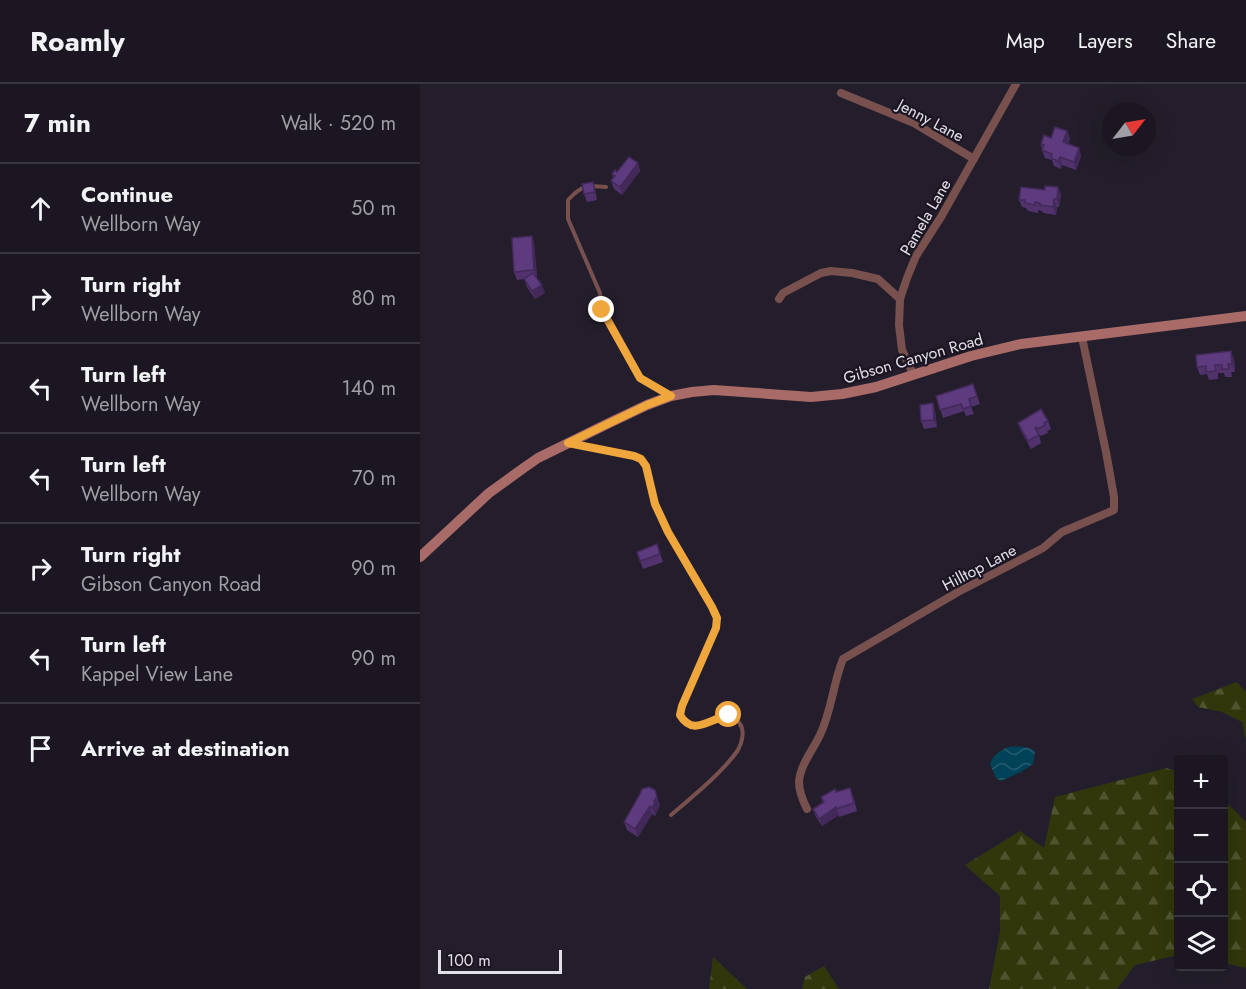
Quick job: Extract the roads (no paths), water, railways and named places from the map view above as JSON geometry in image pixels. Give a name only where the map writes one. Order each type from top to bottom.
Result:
[{"type":"main road","name":"Gibson Canyon Road","points":[[420,557],[509,477],[568,443],[671,396],[714,390],[811,397],[842,394],[876,387],[971,356],[1021,344],[1246,316]]},
{"type":"street","name":"Pamela Lane","points":[[913,374],[903,350],[899,325],[900,299],[907,278],[916,256],[941,217],[1016,84]]},
{"type":"street","name":"Jenny Lane","points":[[841,93],[914,123],[974,159]]},
{"type":"street","points":[[779,299],[783,293],[821,273],[831,272],[852,273],[878,279],[900,299]]},
{"type":"street","name":"Hilltop Lane","points":[[807,809],[802,799],[799,783],[802,770],[829,714],[838,670],[843,658],[958,592],[1043,548],[1062,532],[1114,510],[1106,452],[1082,337]]},
{"type":"lane","points":[[606,187],[589,185],[578,189],[568,200],[568,219],[600,293],[602,310],[640,378],[671,396]]},
{"type":"lane","points":[[568,443],[625,453],[641,459],[649,475],[655,504],[668,532],[717,618],[716,628],[680,715],[688,725],[693,727],[729,715],[740,724],[743,733],[742,741],[739,749],[721,769],[671,815]]},
{"type":"water","points":[[1008,747],[1033,750],[1035,752],[1033,764],[1001,781],[996,778],[990,764],[997,754]]}]
